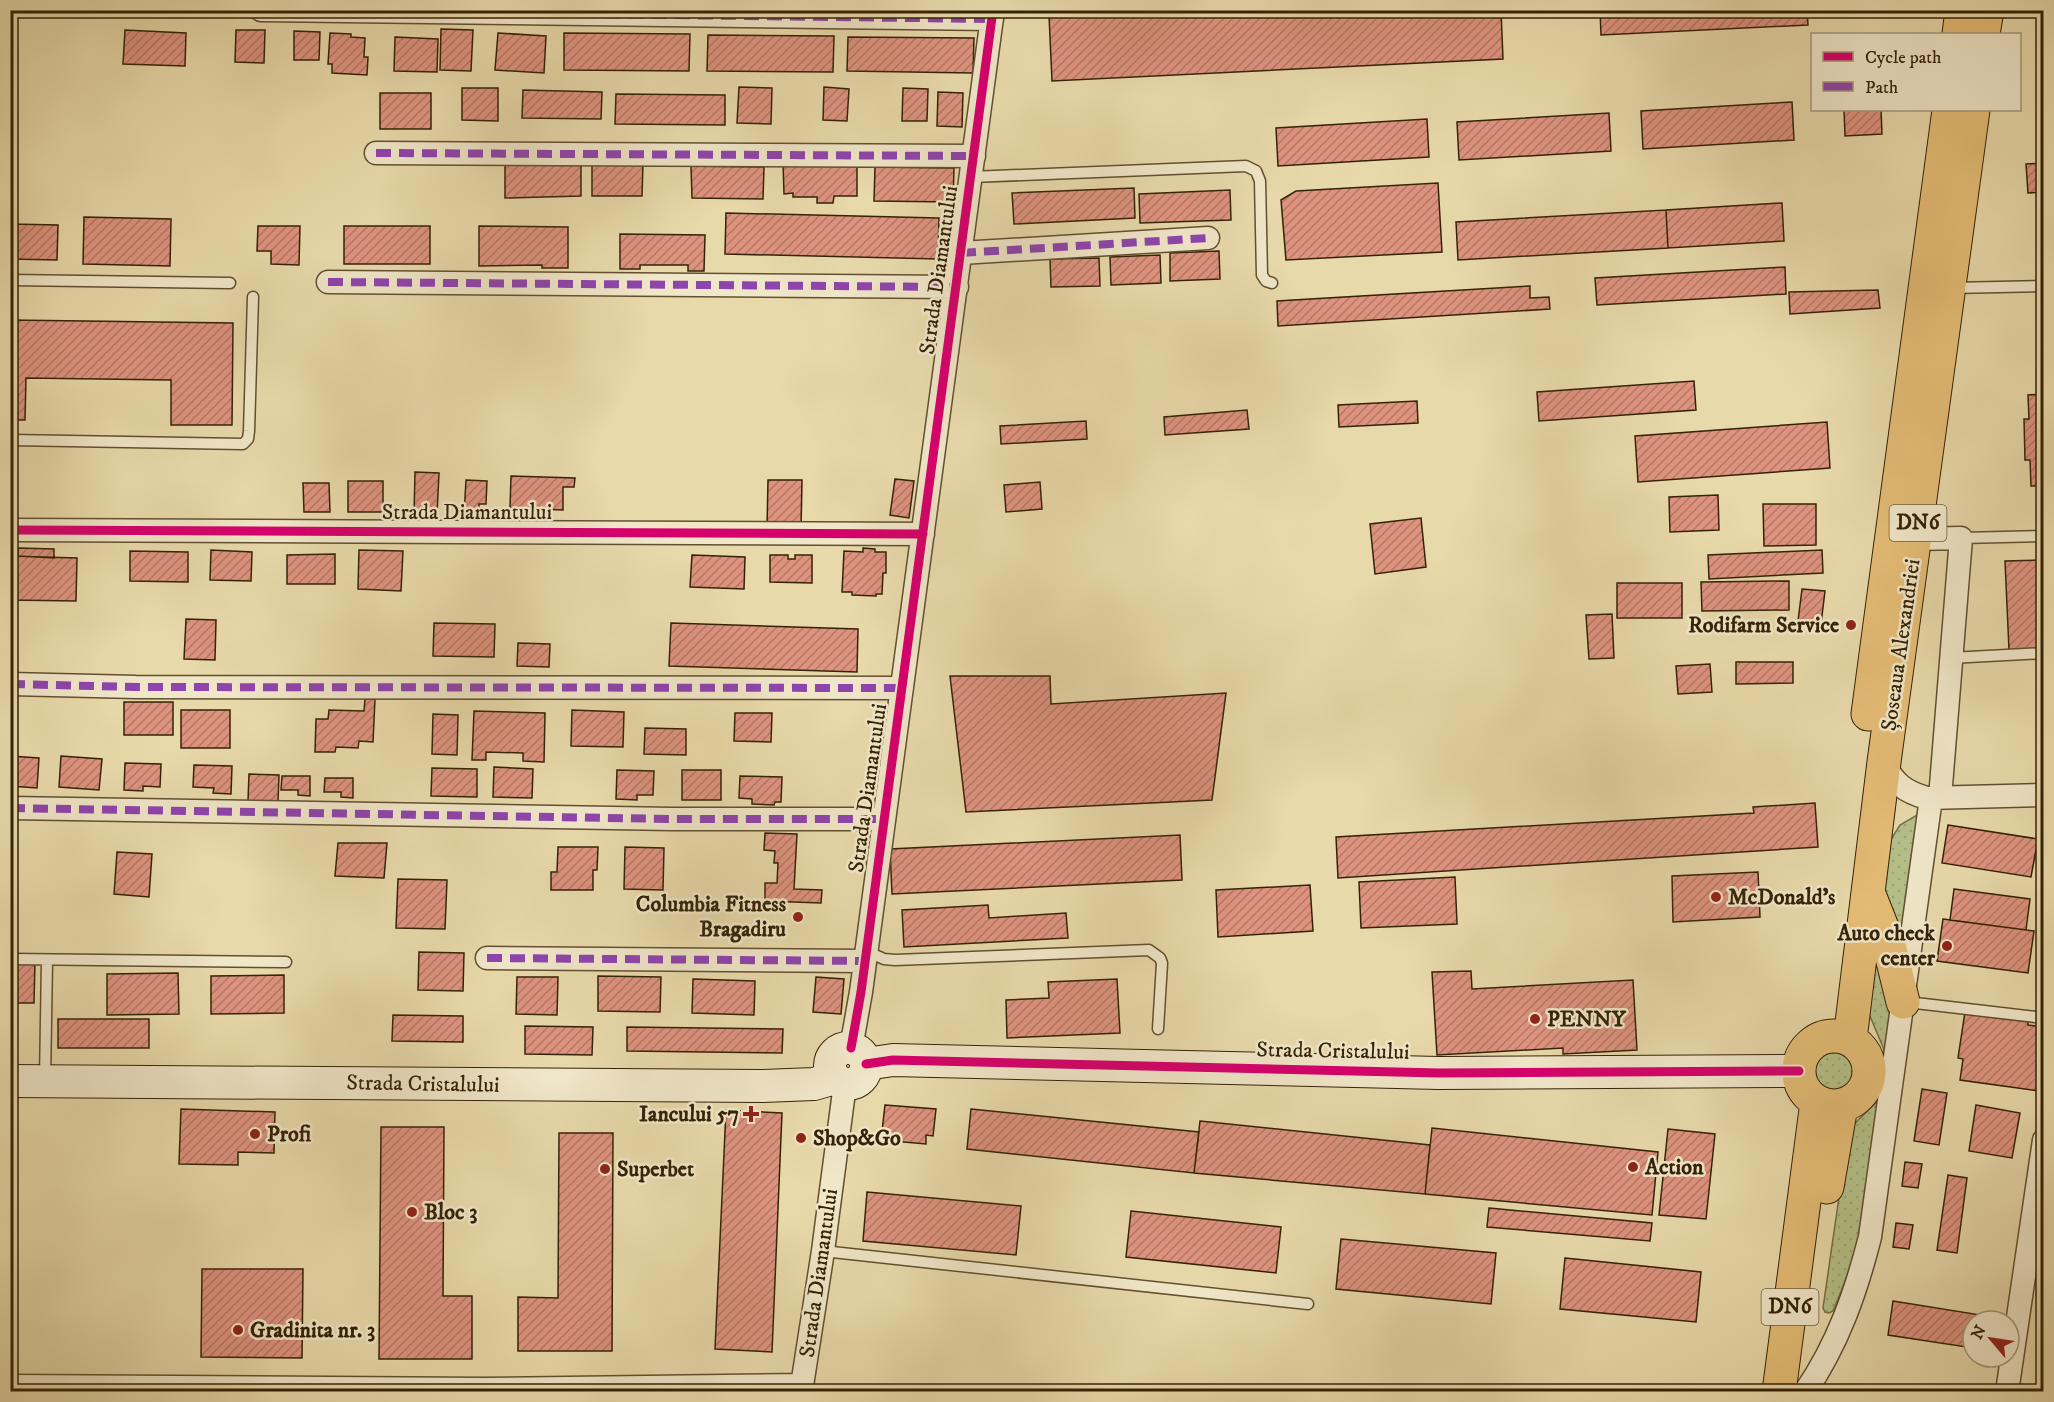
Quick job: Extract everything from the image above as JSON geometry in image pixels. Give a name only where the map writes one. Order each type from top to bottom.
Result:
[{"type":"main road","points":[[1959,33],[1962,10]]},
{"type":"main road","points":[[1983,33],[1986,10]]},
{"type":"main road","name":"Șoseaua Alexandriei","points":[[1838,1038],[1858,783],[1949,111]]},
{"type":"main road","name":"Șoseaua Alexandriei","points":[[1838,1038],[1868,891],[1973,111]]},
{"type":"main road","points":[[1868,891],[1889,945],[1903,1002]]},
{"type":"main road","points":[[1838,1038],[1862,1049],[1867,1057],[1870,1075],[1863,1092],[1849,1103],[1829,1104],[1807,1094],[1799,1071],[1805,1051],[1812,1043],[1838,1038]]},
{"type":"main road","name":"DN6","points":[[1779,1392],[1829,1104]]},
{"type":"main road","name":"DN6","points":[[1798,1392],[1821,1226],[1829,1104]]},
{"type":"street","points":[[261,10],[992,15]]},
{"type":"street","name":"Strada Diamantului","points":[[802,1388],[823,1251],[846,1067],[865,956],[992,15]]},
{"type":"street","name":"Strada Diamantului","points":[[376,153],[973,166]]},
{"type":"street","points":[[961,253],[1208,238]]},
{"type":"street","points":[[328,282],[957,287]]},
{"type":"street","name":"Strada Diamantului","points":[[10,530],[923,534]]},
{"type":"street","points":[[1805,1392],[1817,1374],[1843,1322],[1853,1299],[1865,1255],[1932,798],[1950,658],[1961,538],[1916,538]]},
{"type":"street","name":"Strada Diamantului","points":[[10,684],[135,687],[902,688]]},
{"type":"street","points":[[1884,762],[1893,781],[1913,795],[1932,798],[2043,795]]},
{"type":"street","points":[[10,808],[672,819],[883,819]]},
{"type":"street","points":[[488,958],[865,956]]},
{"type":"street","name":"Strada Cristalului","points":[[10,1069],[45,1075],[513,1079],[795,1085],[814,1084],[846,1067],[893,1060],[1439,1073],[1799,1071]]},
{"type":"street","name":"Strada Cristalului","points":[[10,1081],[45,1075]]},
{"type":"street","points":[[2007,1392],[2043,1140]]},
{"type":"street","points":[[10,1386],[484,1389],[802,1388]]},
{"type":"lane","points":[[973,166],[1246,166],[1256,171],[1260,181],[1262,274],[1266,281],[1272,283]]},
{"type":"lane","points":[[10,280],[230,283]]},
{"type":"lane","points":[[1949,288],[2043,286]]},
{"type":"lane","points":[[10,440],[243,444],[248,439],[249,431],[253,297]]},
{"type":"lane","points":[[1961,538],[2043,536]]},
{"type":"lane","points":[[1950,658],[2043,653]]},
{"type":"lane","points":[[865,956],[895,960],[1149,950],[1160,958],[1162,963],[1158,1029]]},
{"type":"lane","points":[[10,959],[286,962]]},
{"type":"lane","points":[[45,1075],[47,960]]},
{"type":"lane","points":[[1903,1002],[2043,1018]]},
{"type":"lane","points":[[823,1251],[1308,1304]]},
{"type":"green space","points":[[1919,816],[1885,1052],[1867,1009],[1888,844],[1900,825]]},
{"type":"green space","points":[[1829,1047],[1839,1047],[1851,1054],[1858,1066],[1858,1076],[1851,1088],[1839,1095],[1829,1095],[1814,1084],[1810,1076],[1810,1066],[1821,1051]]},
{"type":"green space","points":[[1882,1097],[1857,1252],[1833,1311],[1825,1312],[1823,1308],[1848,1135],[1853,1125]]},
{"type":"building","points":[[1136,10],[1501,10],[1503,59],[1052,81],[1049,15]]},
{"type":"building","points":[[1600,10],[1807,10],[1808,25],[1601,35]]},
{"type":"building","points":[[1828,10],[1901,10],[1901,13],[1828,16]]},
{"type":"building","points":[[441,29],[473,30],[471,71],[440,70]]},
{"type":"building","points":[[125,30],[186,33],[185,66],[123,64]]},
{"type":"building","points":[[236,30],[265,30],[264,63],[235,62]]},
{"type":"building","points":[[294,31],[320,32],[319,60],[294,60]]},
{"type":"building","points":[[330,33],[351,34],[351,37],[365,38],[364,57],[368,57],[367,75],[332,73],[332,64],[328,64]]},
{"type":"building","points":[[498,33],[546,36],[544,73],[495,70]]},
{"type":"building","points":[[564,33],[690,34],[689,71],[564,70]]},
{"type":"building","points":[[708,35],[834,36],[833,72],[707,71]]},
{"type":"building","points":[[395,37],[438,39],[437,72],[394,71]]},
{"type":"building","points":[[848,37],[974,38],[973,73],[847,71]]},
{"type":"building","points":[[10,84],[14,84],[12,120],[10,120]]},
{"type":"building","points":[[739,87],[772,88],[771,124],[737,123]]},
{"type":"building","points":[[824,87],[849,89],[847,121],[823,120]]},
{"type":"building","points":[[462,88],[498,88],[498,121],[462,120]]},
{"type":"building","points":[[903,88],[928,89],[927,121],[902,121]]},
{"type":"building","points":[[523,90],[602,92],[601,119],[522,118]]},
{"type":"building","points":[[938,92],[963,93],[962,127],[937,126]]},
{"type":"building","points":[[380,93],[431,93],[431,129],[380,129]]},
{"type":"building","points":[[616,94],[725,95],[725,125],[615,124]]},
{"type":"building","points":[[1792,102],[1794,140],[1643,149],[1641,111]]},
{"type":"building","points":[[1844,111],[1881,111],[1882,134],[1845,136]]},
{"type":"building","points":[[1609,113],[1611,151],[1459,160],[1457,122]]},
{"type":"building","points":[[1427,119],[1429,157],[1278,166],[1276,128]]},
{"type":"building","points":[[581,163],[581,196],[505,198],[505,165]]},
{"type":"building","points":[[592,163],[643,163],[642,196],[592,196]]},
{"type":"building","points":[[783,163],[857,163],[857,196],[834,196],[833,203],[817,203],[817,197],[793,197],[793,193],[784,194]]},
{"type":"building","points":[[2044,163],[2044,192],[2028,193],[2026,164]]},
{"type":"building","points":[[691,166],[764,167],[763,199],[692,198]]},
{"type":"building","points":[[875,167],[954,168],[953,202],[874,201]]},
{"type":"building","points":[[1438,183],[1442,252],[1286,260],[1281,200],[1296,191]]},
{"type":"building","points":[[1134,188],[1135,218],[1014,224],[1012,193]]},
{"type":"building","points":[[1230,190],[1231,220],[1140,223],[1139,194]]},
{"type":"building","points":[[1782,203],[1784,241],[1668,248],[1666,210]]},
{"type":"building","points":[[1666,210],[1668,248],[1458,260],[1456,222]]},
{"type":"building","points":[[726,213],[939,218],[938,259],[725,254]]},
{"type":"building","points":[[84,217],[171,219],[170,266],[83,264]]},
{"type":"building","points":[[10,224],[58,225],[57,260],[10,259]]},
{"type":"building","points":[[258,226],[300,226],[299,265],[271,264],[271,251],[257,251]]},
{"type":"building","points":[[344,226],[430,226],[430,264],[344,264]]},
{"type":"building","points":[[479,226],[568,227],[568,268],[542,268],[542,265],[479,266]]},
{"type":"building","points":[[620,234],[705,235],[704,271],[688,271],[688,265],[640,265],[640,269],[620,269]]},
{"type":"building","points":[[1219,251],[1220,279],[1170,281],[1170,253]]},
{"type":"building","points":[[1160,255],[1161,283],[1111,285],[1110,257]]},
{"type":"building","points":[[1099,258],[1100,286],[1051,287],[1050,259]]},
{"type":"building","points":[[1785,267],[1786,294],[1597,305],[1595,278]]},
{"type":"building","points":[[1530,286],[1530,298],[1549,297],[1550,309],[1278,326],[1277,301]]},
{"type":"building","points":[[1878,290],[1880,308],[1790,314],[1789,292]]},
{"type":"building","points":[[10,320],[233,323],[232,425],[171,425],[171,380],[26,378],[25,420],[10,420]]},
{"type":"building","points":[[1694,381],[1696,410],[1539,421],[1537,392]]},
{"type":"building","points":[[2044,394],[2044,486],[2031,486],[2030,460],[2025,460],[2024,419],[2029,419],[2028,395]]},
{"type":"building","points":[[1417,401],[1418,423],[1339,427],[1338,405]]},
{"type":"building","points":[[1247,410],[1249,429],[1165,435],[1164,417]]},
{"type":"building","points":[[1086,421],[1087,439],[1001,444],[1000,426]]},
{"type":"building","points":[[1827,422],[1830,468],[1638,482],[1635,436]]},
{"type":"building","points":[[415,472],[439,473],[437,515],[414,514]]},
{"type":"building","points":[[511,476],[575,478],[574,487],[563,487],[563,510],[510,508]]},
{"type":"building","points":[[895,479],[914,481],[909,518],[890,515]]},
{"type":"building","points":[[466,480],[487,481],[486,504],[479,504],[479,515],[464,515]]},
{"type":"building","points":[[768,480],[802,480],[801,529],[767,528]]},
{"type":"building","points":[[348,481],[383,481],[383,512],[348,512]]},
{"type":"building","points":[[1040,482],[1042,509],[1006,512],[1004,485]]},
{"type":"building","points":[[303,483],[329,483],[330,512],[304,512]]},
{"type":"building","points":[[1718,495],[1719,530],[1670,532],[1669,497]]},
{"type":"building","points":[[1763,504],[1816,504],[1816,545],[1764,546]]},
{"type":"building","points":[[1421,518],[1426,567],[1375,574],[1370,524]]},
{"type":"building","points":[[18,548],[54,549],[54,558],[18,556]]},
{"type":"building","points":[[863,548],[875,549],[875,552],[886,552],[886,573],[883,573],[882,594],[852,595],[852,592],[842,592],[844,551],[863,552]]},
{"type":"building","points":[[211,550],[252,552],[251,581],[210,580]]},
{"type":"building","points":[[359,550],[403,551],[401,591],[358,589]]},
{"type":"building","points":[[1822,550],[1823,573],[1709,579],[1708,555]]},
{"type":"building","points":[[130,551],[188,552],[188,582],[130,581]]},
{"type":"building","points":[[335,554],[335,584],[287,584],[287,555]]},
{"type":"building","points":[[692,555],[745,557],[744,589],[690,587]]},
{"type":"building","points":[[770,555],[788,555],[788,559],[795,559],[795,555],[812,555],[812,583],[770,582]]},
{"type":"building","points":[[10,556],[77,558],[76,601],[10,600]]},
{"type":"building","points":[[2044,560],[2044,648],[2009,650],[2005,561]]},
{"type":"building","points":[[1789,581],[1789,610],[1702,611],[1701,582]]},
{"type":"building","points":[[1617,583],[1682,583],[1682,618],[1617,618]]},
{"type":"building","points":[[1802,589],[1825,591],[1821,624],[1798,621]]},
{"type":"building","points":[[1612,614],[1614,658],[1589,659],[1586,615]]},
{"type":"building","points":[[186,619],[216,620],[215,660],[184,659]]},
{"type":"building","points":[[434,623],[495,624],[494,657],[433,656]]},
{"type":"building","points":[[671,623],[858,629],[857,672],[669,666]]},
{"type":"building","points":[[518,643],[550,644],[549,667],[517,666]]},
{"type":"building","points":[[1736,662],[1793,662],[1793,683],[1736,684]]},
{"type":"building","points":[[1710,664],[1712,692],[1678,694],[1676,666]]},
{"type":"building","points":[[950,676],[1050,676],[1051,704],[1226,693],[1212,800],[966,812]]},
{"type":"building","points":[[365,699],[375,699],[373,742],[359,741],[358,748],[336,747],[335,752],[315,752],[316,719],[328,719],[329,710],[364,711]]},
{"type":"building","points":[[124,702],[173,702],[173,735],[124,735]]},
{"type":"building","points":[[181,710],[230,710],[230,748],[181,748]]},
{"type":"building","points":[[572,710],[624,712],[623,747],[571,746]]},
{"type":"building","points":[[474,711],[545,713],[544,762],[523,761],[523,753],[486,752],[486,760],[472,760]]},
{"type":"building","points":[[735,713],[772,713],[771,742],[734,741]]},
{"type":"building","points":[[433,714],[458,715],[457,755],[432,754]]},
{"type":"building","points":[[645,728],[686,729],[686,755],[644,754]]},
{"type":"building","points":[[10,756],[39,758],[37,788],[10,786]]},
{"type":"building","points":[[61,756],[102,759],[99,790],[59,787]]},
{"type":"building","points":[[125,763],[161,764],[160,787],[143,786],[143,791],[124,790]]},
{"type":"building","points":[[194,765],[232,766],[231,794],[213,793],[214,788],[193,787]]},
{"type":"building","points":[[494,767],[533,769],[532,798],[493,797]]},
{"type":"building","points":[[432,768],[477,769],[477,797],[431,796]]},
{"type":"building","points":[[617,770],[654,771],[653,795],[637,795],[637,800],[616,799]]},
{"type":"building","points":[[682,770],[721,770],[721,800],[682,800]]},
{"type":"building","points":[[249,774],[279,775],[278,802],[248,801]]},
{"type":"building","points":[[282,776],[310,776],[310,796],[298,795],[298,790],[281,790]]},
{"type":"building","points":[[740,776],[782,777],[781,802],[775,802],[774,805],[752,804],[752,799],[739,798]]},
{"type":"building","points":[[325,778],[353,778],[353,798],[341,797],[341,792],[324,792]]},
{"type":"building","points":[[1815,803],[1818,847],[1338,878],[1336,837],[1754,813],[1753,807]]},
{"type":"building","points":[[1948,825],[2038,839],[2031,877],[1942,863]]},
{"type":"building","points":[[765,833],[797,834],[794,889],[822,890],[821,903],[765,901],[765,883],[777,883],[778,863],[774,863],[775,851],[764,850]]},
{"type":"building","points":[[1180,835],[1182,880],[892,894],[890,849]]},
{"type":"building","points":[[338,843],[387,843],[384,878],[335,876]]},
{"type":"building","points":[[558,847],[598,847],[597,870],[593,870],[593,890],[551,890],[551,872],[557,872]]},
{"type":"building","points":[[625,847],[664,848],[663,890],[624,889]]},
{"type":"building","points":[[117,852],[152,854],[149,897],[114,894]]},
{"type":"building","name":"McDonald's","points":[[1758,872],[1760,917],[1673,922],[1672,876]]},
{"type":"building","points":[[1455,877],[1457,924],[1361,928],[1359,882]]},
{"type":"building","points":[[398,879],[447,880],[445,929],[396,928]]},
{"type":"building","points":[[1310,885],[1313,931],[1218,937],[1216,890]]},
{"type":"building","points":[[1954,889],[2030,899],[2026,930],[1950,920]]},
{"type":"building","points":[[988,905],[989,918],[1066,913],[1068,938],[904,947],[902,910]]},
{"type":"building","points":[[1943,919],[2034,931],[2028,973],[1937,961]]},
{"type":"building","points":[[419,952],[464,953],[463,991],[418,990]]},
{"type":"building","points":[[10,962],[35,962],[34,1003],[10,1003]]},
{"type":"building","name":"PENNY","points":[[1471,971],[1472,989],[1633,980],[1637,1050],[1563,1054],[1563,1048],[1437,1055],[1432,972]]},
{"type":"building","points":[[178,973],[179,1014],[107,1015],[107,974]]},
{"type":"building","points":[[284,975],[284,1013],[211,1014],[211,976]]},
{"type":"building","points":[[598,976],[661,977],[660,1012],[598,1011]]},
{"type":"building","points":[[517,977],[558,977],[557,1015],[516,1014]]},
{"type":"building","points":[[816,977],[844,979],[841,1014],[813,1012]]},
{"type":"building","points":[[693,979],[755,981],[754,1015],[692,1013]]},
{"type":"building","points":[[1117,979],[1120,1033],[1007,1038],[1006,1000],[1049,998],[1048,982]]},
{"type":"building","points":[[1965,1012],[2028,1021],[2028,1025],[2044,1027],[2044,1065],[2040,1091],[1960,1080],[1963,1059],[1958,1058]]},
{"type":"building","points":[[393,1015],[463,1016],[463,1042],[392,1041]]},
{"type":"building","points":[[58,1019],[149,1019],[149,1048],[58,1048]]},
{"type":"building","points":[[525,1026],[593,1027],[592,1055],[525,1054]]},
{"type":"building","points":[[627,1027],[783,1029],[782,1053],[627,1051]]},
{"type":"building","points":[[1922,1089],[1947,1093],[1939,1145],[1914,1141]]},
{"type":"building","points":[[885,1105],[936,1109],[933,1136],[926,1135],[926,1144],[881,1140]]},
{"type":"building","points":[[1976,1105],[2020,1113],[2012,1158],[1969,1151]]},
{"type":"building","points":[[181,1109],[275,1112],[274,1153],[238,1152],[238,1165],[179,1164]]},
{"type":"building","points":[[971,1109],[1199,1132],[1194,1173],[967,1149]]},
{"type":"building","points":[[726,1110],[782,1113],[772,1352],[715,1349]]},
{"type":"building","points":[[1200,1121],[1430,1145],[1425,1194],[1194,1173]]},
{"type":"building","name":"Bloc 3","points":[[381,1127],[444,1127],[443,1296],[472,1296],[472,1359],[379,1359]]},
{"type":"building","points":[[1432,1128],[1658,1152],[1652,1215],[1425,1194]]},
{"type":"building","points":[[1668,1129],[1715,1134],[1706,1219],[1659,1215]]},
{"type":"building","points":[[559,1133],[613,1133],[612,1351],[518,1351],[518,1297],[558,1298]]},
{"type":"building","points":[[1905,1162],[1922,1164],[1918,1188],[1902,1186]]},
{"type":"building","points":[[1948,1175],[1967,1178],[1957,1253],[1937,1250]]},
{"type":"building","points":[[867,1192],[1021,1206],[1016,1255],[863,1241]]},
{"type":"building","points":[[1489,1208],[1652,1223],[1650,1241],[1487,1227]]},
{"type":"building","points":[[1131,1211],[1281,1227],[1276,1273],[1126,1257]]},
{"type":"building","points":[[1896,1223],[1913,1225],[1909,1249],[1893,1247]]},
{"type":"building","points":[[1341,1239],[1496,1253],[1491,1304],[1336,1289]]},
{"type":"building","points":[[1565,1258],[1701,1272],[1696,1322],[1560,1309]]},
{"type":"building","points":[[202,1269],[303,1269],[302,1358],[201,1357]]},
{"type":"building","points":[[1893,1301],[1961,1312],[1961,1346],[1888,1335]]},
{"type":"marked path","points":[[261,10],[992,19]]},
{"type":"marked path","points":[[376,153],[974,156]]},
{"type":"marked path","points":[[961,253],[1208,238]]},
{"type":"marked path","points":[[328,282],[957,287]]},
{"type":"marked path","points":[[10,684],[136,687],[902,688]]},
{"type":"marked path","points":[[10,808],[672,819],[883,819]]},
{"type":"marked path","points":[[487,958],[865,961]]},
{"type":"cycle path","points":[[851,1048],[861,992],[993,10]]},
{"type":"cycle path","points":[[10,530],[923,534]]},
{"type":"cycle path","points":[[866,1064],[893,1060],[1439,1073],[1799,1071]]},
{"type":"place","name":"Rodifarm Service","points":[[1851,625]]},
{"type":"place","name":"McDonald's","points":[[1716,897]]},
{"type":"place","name":"Columbia Fitness Bragadiru","points":[[798,917]]},
{"type":"place","name":"Auto check center","points":[[1947,946]]},
{"type":"place","name":"PENNY","points":[[1535,1019]]},
{"type":"place","name":"Iancului 57","points":[[751,1114]]},
{"type":"place","name":"Profi","points":[[255,1134]]},
{"type":"place","name":"Shop&Go","points":[[801,1138]]},
{"type":"place","name":"Action","points":[[1633,1167]]},
{"type":"place","name":"Superbet","points":[[605,1169]]},
{"type":"place","name":"Bloc 3","points":[[412,1212]]},
{"type":"place","name":"Gradinita nr. 3","points":[[238,1330]]}]
